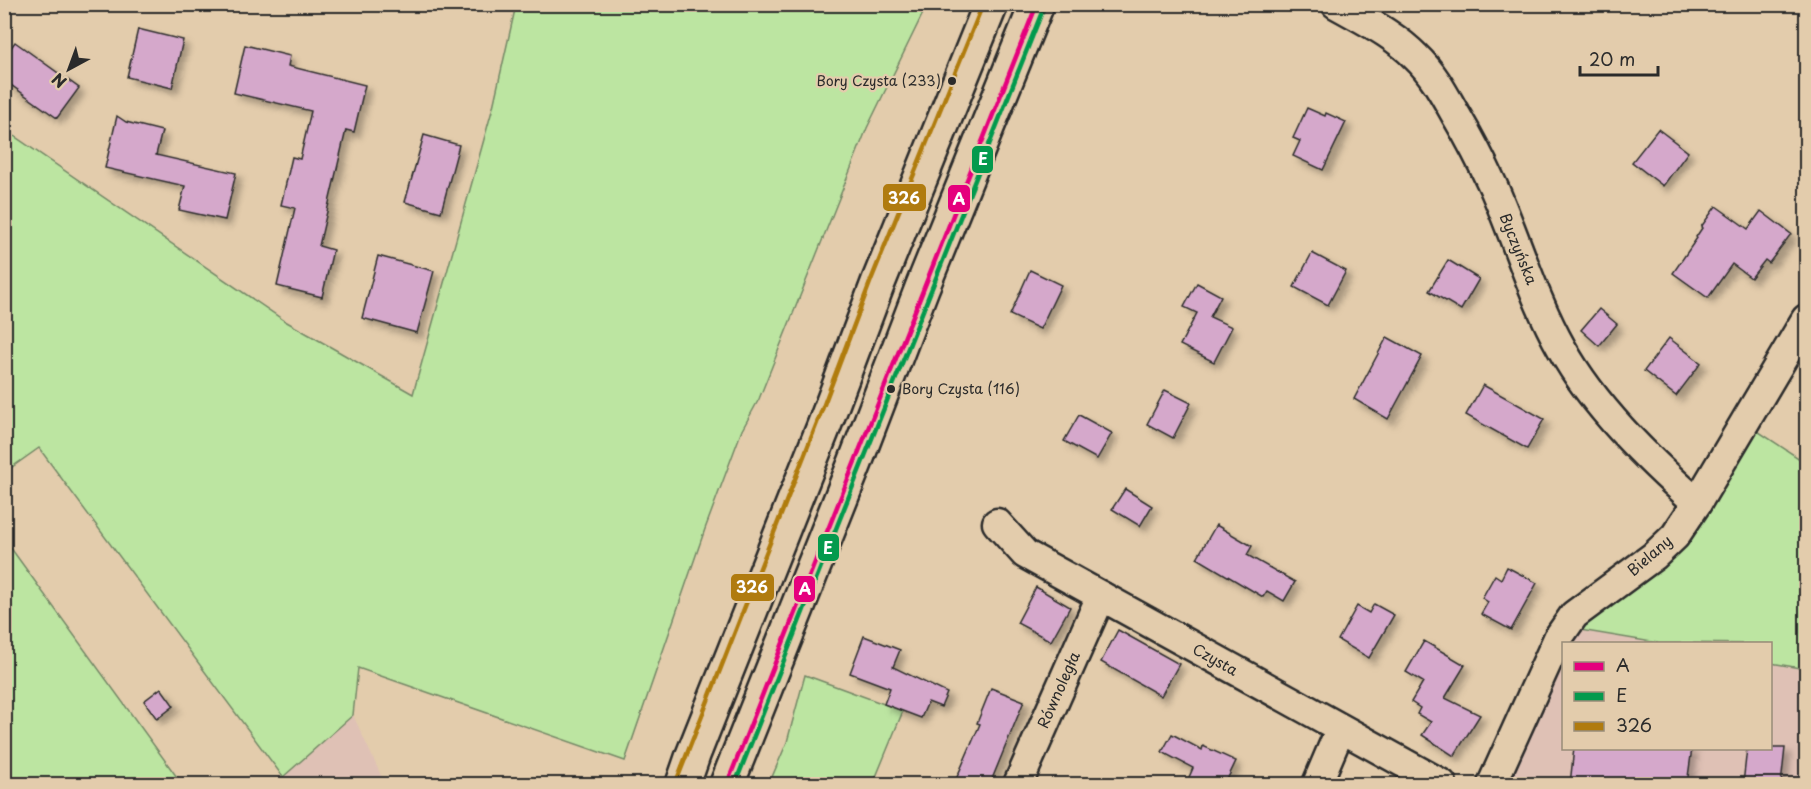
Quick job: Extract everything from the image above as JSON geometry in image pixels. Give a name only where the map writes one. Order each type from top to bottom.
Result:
[{"type":"main road","points":[[683,784],[878,283],[991,4]]},
{"type":"main road","points":[[727,784],[922,288],[1037,4]]},
{"type":"street","name":"Byczyńska","points":[[1336,4],[1386,32],[1416,57],[1439,85],[1493,187],[1561,348],[1581,380],[1653,464],[1697,503]]},
{"type":"street","name":"Bielany","points":[[1492,784],[1558,638],[1574,615],[1654,556],[1675,536],[1806,320]]},
{"type":"street","name":"Czysta","points":[[997,524],[1025,554],[1340,730],[1442,784]]},
{"type":"street","name":"Równoległa","points":[[1018,784],[1101,596]]},
{"type":"street","points":[[1317,784],[1340,730]]},
{"type":"shaded area","points":[[1574,629],[1652,642],[1568,642]]},
{"type":"shaded area","points":[[1562,653],[1562,750],[1772,750],[1772,663],[1806,669],[1806,784],[1503,784]]},
{"type":"shaded area","points":[[353,715],[385,784],[273,784],[283,777]]},
{"type":"green space","points":[[516,5],[927,5],[867,128],[759,399],[742,430],[705,529],[625,761],[358,668],[353,715],[283,777],[39,448],[5,472],[5,130],[285,321],[413,394],[493,107]]},
{"type":"green space","points":[[1756,430],[1806,463],[1806,669],[1772,663],[1772,642],[1652,642],[1574,629]]},
{"type":"green space","points":[[5,540],[182,784],[5,784]]},
{"type":"green space","points":[[805,675],[903,711],[873,784],[769,784],[787,742]]},
{"type":"building","points":[[138,29],[183,40],[172,88],[127,77]]},
{"type":"building","points":[[15,42],[79,88],[57,118],[4,80],[4,57]]},
{"type":"building","points":[[245,45],[290,56],[288,66],[365,85],[354,132],[346,130],[319,246],[333,250],[322,297],[277,286],[295,208],[281,205],[292,157],[300,159],[311,111],[234,93]]},
{"type":"building","points":[[1307,108],[1346,122],[1323,170],[1293,156],[1300,141],[1293,138]]},
{"type":"building","points":[[117,116],[126,122],[162,131],[156,155],[236,173],[225,220],[179,210],[185,186],[105,168]]},
{"type":"building","points":[[1658,129],[1688,152],[1663,186],[1632,162]]},
{"type":"building","points":[[424,135],[459,145],[441,212],[405,202]]},
{"type":"building","points":[[1716,206],[1748,229],[1761,211],[1791,234],[1769,263],[1765,260],[1751,278],[1732,264],[1708,298],[1673,273]]},
{"type":"building","points":[[1312,253],[1346,271],[1328,305],[1294,287]]},
{"type":"building","points":[[378,256],[434,271],[417,333],[362,318]]},
{"type":"building","points":[[1448,260],[1479,279],[1461,310],[1429,291]]},
{"type":"building","points":[[1030,270],[1061,285],[1040,329],[1010,315]]},
{"type":"building","points":[[1197,283],[1221,296],[1210,317],[1232,327],[1214,362],[1180,345],[1197,313],[1184,307]]},
{"type":"building","points":[[1599,309],[1617,324],[1599,346],[1581,330]]},
{"type":"building","points":[[1387,337],[1422,356],[1388,419],[1354,399]]},
{"type":"building","points":[[1669,338],[1701,363],[1676,396],[1644,371]]},
{"type":"building","points":[[1483,385],[1544,419],[1527,449],[1466,415]]},
{"type":"building","points":[[1165,390],[1191,403],[1173,438],[1147,424]]},
{"type":"building","points":[[1079,415],[1112,433],[1097,459],[1064,441]]},
{"type":"building","points":[[1125,489],[1152,506],[1140,526],[1112,509]]},
{"type":"building","points":[[1216,525],[1252,546],[1247,555],[1295,582],[1284,601],[1267,591],[1263,597],[1197,558]]},
{"type":"building","points":[[1507,567],[1537,583],[1511,630],[1481,614],[1488,602],[1482,598],[1495,575],[1501,579]]},
{"type":"building","points":[[1036,587],[1070,607],[1051,641],[1017,623]]},
{"type":"building","points":[[1374,604],[1394,615],[1369,658],[1338,640],[1357,606],[1369,613]]},
{"type":"building","points":[[1118,630],[1179,664],[1161,696],[1101,662]]},
{"type":"building","points":[[864,636],[900,650],[893,667],[947,693],[941,707],[928,702],[921,718],[884,704],[890,688],[850,673]]},
{"type":"building","points":[[1424,641],[1465,665],[1445,698],[1480,715],[1454,756],[1422,735],[1431,722],[1417,714],[1420,708],[1411,702],[1423,682],[1406,672]]},
{"type":"building","points":[[161,688],[174,706],[157,719],[144,701]]},
{"type":"building","points":[[991,688],[1024,701],[990,784],[954,784],[980,724],[977,723]]},
{"type":"building","points":[[1172,734],[1202,750],[1203,746],[1236,761],[1225,784],[1186,784],[1193,768],[1162,752]]},
{"type":"building","points":[[1785,748],[1781,784],[1743,784],[1747,750]]},
{"type":"building","points":[[1574,750],[1692,750],[1687,784],[1570,784]]},
{"type":"transit line","name":"326","points":[[676,782],[871,280],[983,4]]},
{"type":"transit line","name":"A","points":[[727,784],[1037,4]]},
{"type":"transit line","name":"E","points":[[735,784],[1044,7]]},
{"type":"place","name":"Bory Czysta (233)","points":[[952,81]]},
{"type":"place","name":"Bory Czysta (116)","points":[[891,389]]}]
